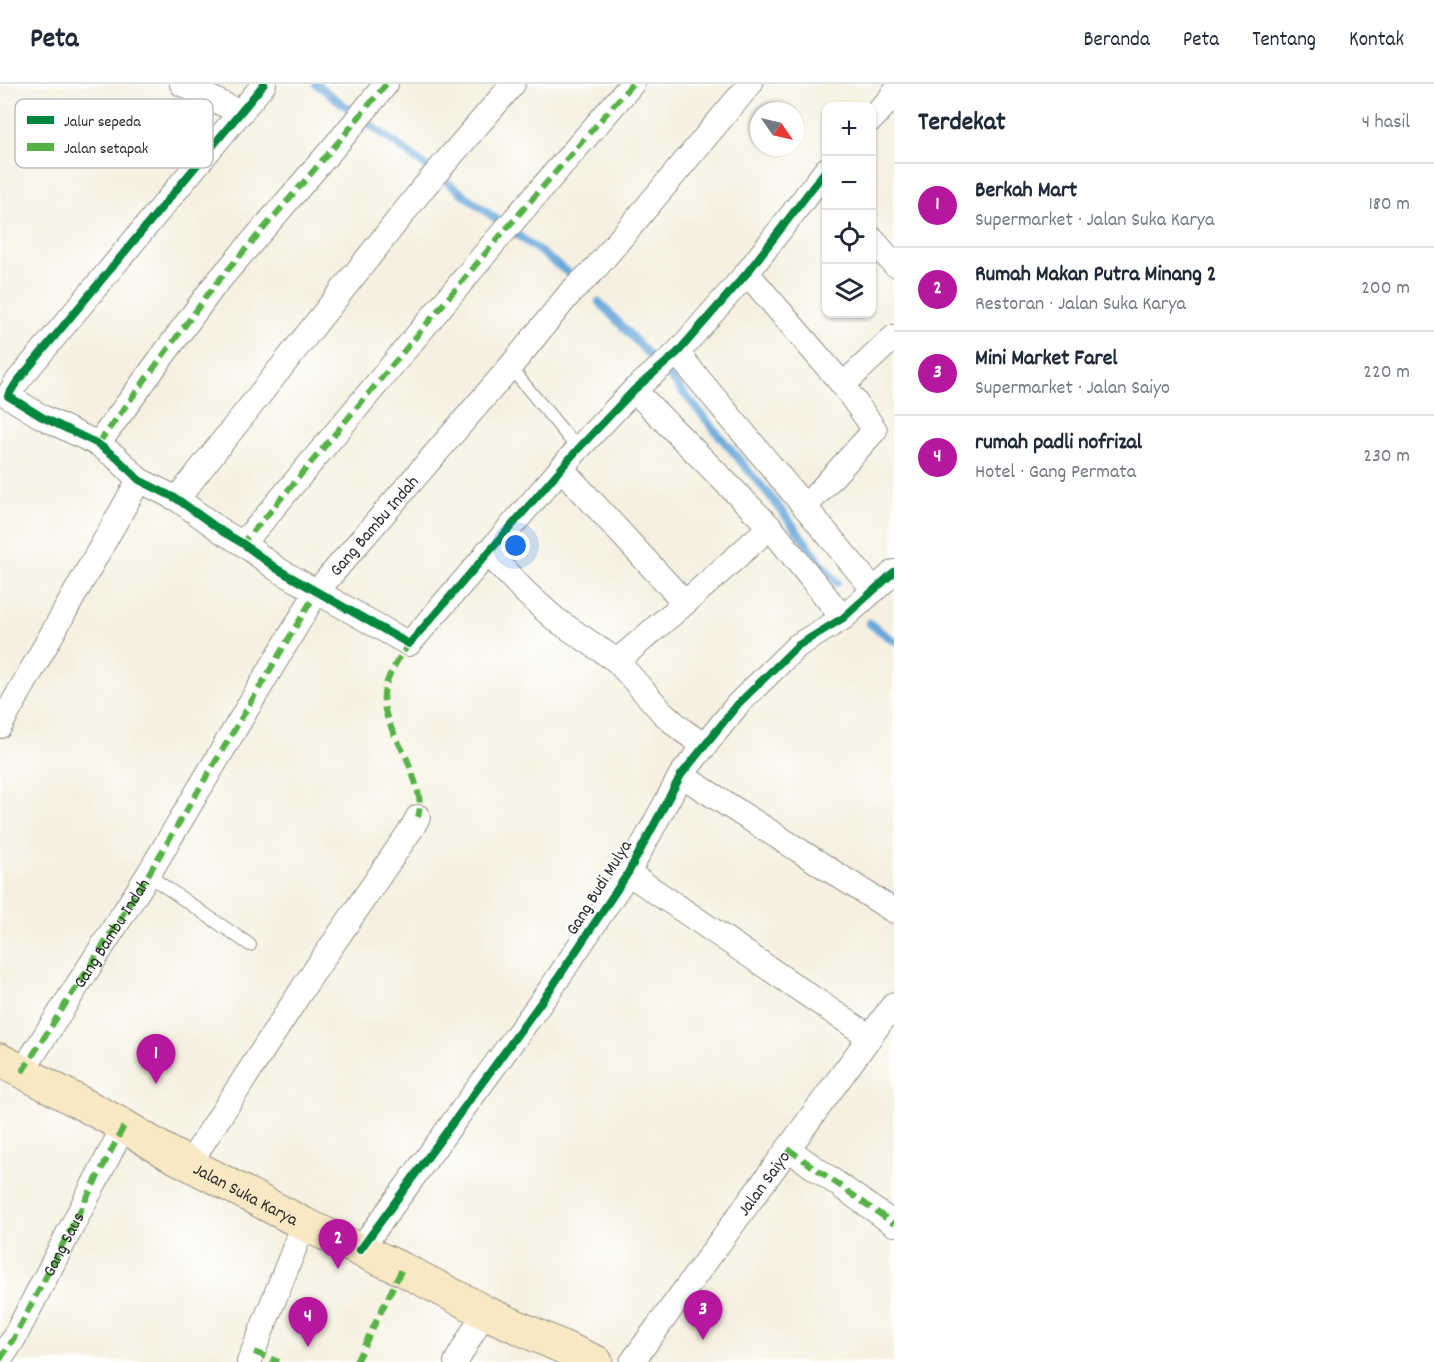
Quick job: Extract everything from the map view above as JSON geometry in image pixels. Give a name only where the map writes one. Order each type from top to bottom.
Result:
[{"type":"main road","name":"Jalan Suka Karya","points":[[11,1066],[124,1126],[170,1154],[304,1224],[402,1269],[484,1312],[596,1362]]},
{"type":"street","points":[[182,84],[213,99]]},
{"type":"street","points":[[213,147],[264,84]]},
{"type":"street","points":[[177,499],[424,187],[513,84]]},
{"type":"street","points":[[242,543],[494,243],[632,84]]},
{"type":"street","name":"Gang Bambu Indah","points":[[11,1066],[148,875],[317,591],[510,367],[570,293],[594,270],[750,84]]},
{"type":"street","points":[[98,444],[214,286],[381,90]]},
{"type":"street","points":[[876,115],[893,98]]},
{"type":"street","points":[[213,99],[241,113]]},
{"type":"street","points":[[195,168],[4,396],[98,444],[117,458],[139,480],[177,499],[277,569],[410,644],[578,449],[656,371],[747,273],[822,181]]},
{"type":"street","points":[[876,244],[894,264]]},
{"type":"street","points":[[747,273],[843,385],[885,427],[805,507]]},
{"type":"street","points":[[843,385],[894,338]]},
{"type":"street","points":[[656,371],[805,507],[874,590]]},
{"type":"street","points":[[656,371],[770,527],[843,618]]},
{"type":"street","points":[[561,468],[685,603]]},
{"type":"street","points":[[0,726],[139,480]]},
{"type":"street","points":[[617,661],[770,527]]},
{"type":"street","points":[[488,552],[526,593],[555,619],[617,661],[662,712],[705,746]]},
{"type":"street","name":"Gang Budi Mulya","points":[[360,1250],[552,987],[628,873],[681,775],[738,704],[797,646],[843,618],[894,572]]},
{"type":"street","points":[[681,775],[894,910]]},
{"type":"street","points":[[189,1164],[307,982],[418,818]]},
{"type":"street","points":[[628,873],[870,1037]]},
{"type":"street","name":"Jalan Saiyo","points":[[632,1362],[894,1004]]},
{"type":"street","name":"Gang Saus","points":[[0,1360],[14,1338],[124,1126]]},
{"type":"street","points":[[788,1149],[894,1224]]},
{"type":"street","points":[[249,1362],[304,1224]]},
{"type":"street","points":[[456,1362],[484,1312]]},
{"type":"lane","points":[[510,367],[578,449]]},
{"type":"lane","points":[[148,875],[250,945]]},
{"type":"waterway","points":[[316,84],[567,272]]},
{"type":"waterway","points":[[599,302],[672,379],[774,501],[837,583]]},
{"type":"waterway","points":[[869,623],[894,641]]},
{"type":"marked path","points":[[98,444],[214,286],[386,84]]},
{"type":"marked path","points":[[245,545],[242,543],[494,243],[632,84]]},
{"type":"marked path","points":[[22,1072],[148,875],[317,591]]},
{"type":"marked path","points":[[407,643],[409,644],[387,681],[384,702],[388,719],[415,781],[420,804],[418,817]]},
{"type":"marked path","points":[[0,1360],[14,1338],[124,1126]]},
{"type":"marked path","points":[[788,1149],[894,1224]]},
{"type":"marked path","points":[[356,1362],[402,1269]]},
{"type":"marked path","points":[[254,1352],[279,1362]]},
{"type":"cycle path","points":[[213,145],[264,84]]},
{"type":"cycle path","points":[[194,168],[16,383],[8,396],[42,417],[98,444],[117,458],[139,480],[177,499],[277,569],[409,644],[578,449],[634,390],[677,353],[747,273],[822,175]]},
{"type":"cycle path","points":[[360,1250],[552,987],[628,873],[681,775],[738,704],[797,646],[843,618],[894,572]]},
{"type":"place","name":"Berkah Mart","points":[[156,1084]]},
{"type":"place","name":"Rumah Makan Putra Minang 2","points":[[338,1269]]},
{"type":"place","name":"Mini Market Farel","points":[[703,1340]]},
{"type":"place","name":"rumah padli nofrizal","points":[[308,1347]]}]
